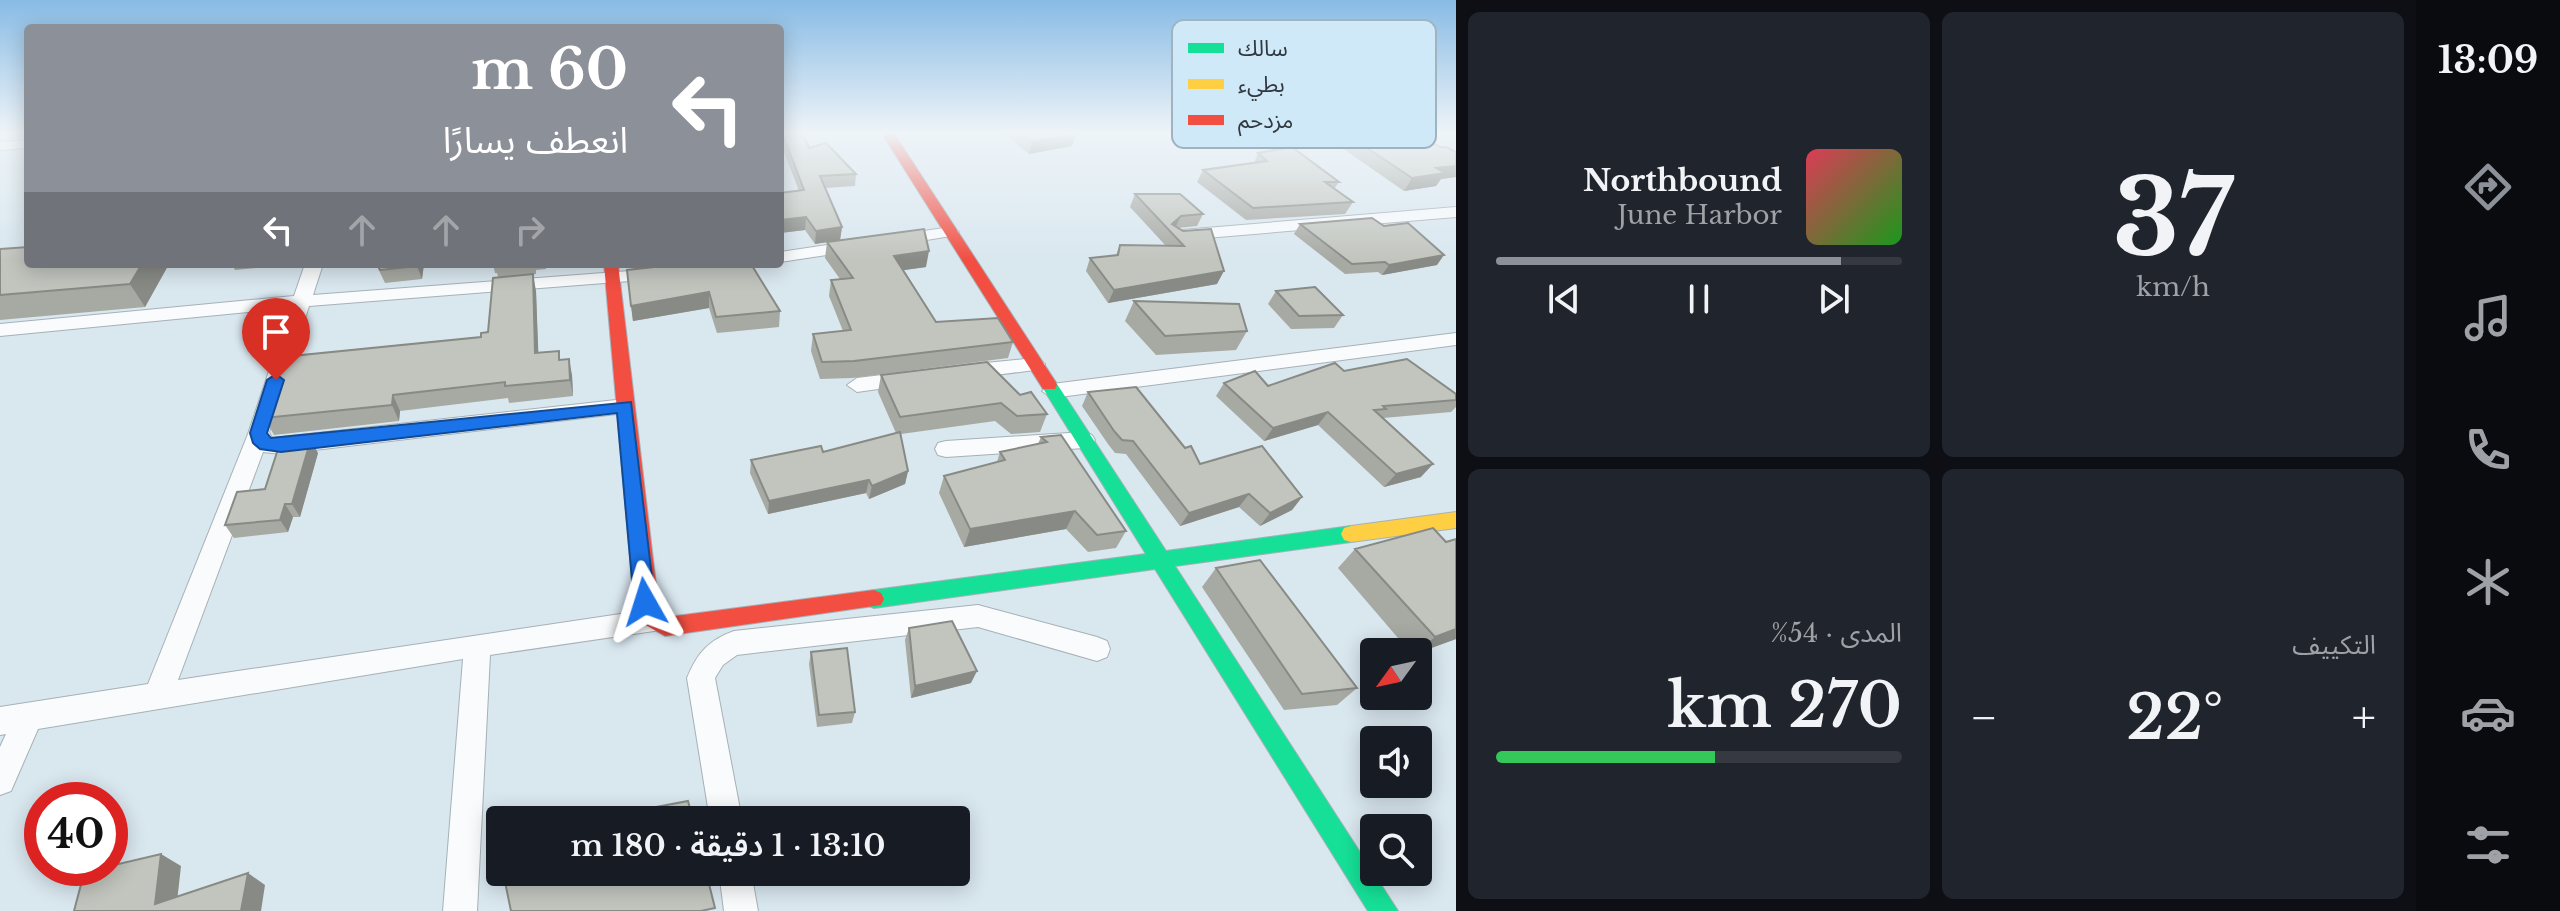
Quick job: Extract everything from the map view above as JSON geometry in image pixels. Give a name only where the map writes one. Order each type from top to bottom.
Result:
[{"type":"street","points":[[914,175],[1384,911]]},
{"type":"street","points":[[1177,236],[1456,212]]},
{"type":"street","points":[[784,256],[951,232]]},
{"type":"street","points":[[157,697],[259,433],[313,268]]},
{"type":"street","points":[[612,271],[645,602],[654,620],[665,627],[1456,520]]},
{"type":"street","points":[[0,330],[612,271],[674,272]]},
{"type":"street","points":[[1052,391],[1456,339]]},
{"type":"street","points":[[857,385],[1035,364]]},
{"type":"street","points":[[259,433],[267,445],[281,446],[625,406]]},
{"type":"street","points":[[946,449],[1084,440]]},
{"type":"street","points":[[724,806],[701,678],[705,665],[717,650],[734,643],[978,616],[1097,649]]},
{"type":"street","points":[[0,780],[14,719],[654,620]]},
{"type":"street","points":[[460,911],[477,645]]},
{"type":"street","points":[[737,886],[741,911]]},
{"type":"building","points":[[798,175],[847,175],[820,176],[842,227],[816,231],[806,217],[784,220],[784,192],[804,190]]},
{"type":"building","points":[[1209,175],[1329,175],[1339,182],[1325,182],[1353,202],[1253,208]]},
{"type":"building","points":[[1407,175],[1435,175],[1412,178]]},
{"type":"building","points":[[1135,194],[1180,194],[1203,214],[1181,216],[1172,224],[1183,231],[1211,229],[1224,271],[1114,290],[1090,258],[1118,255],[1120,245],[1184,246]]},
{"type":"building","points":[[1372,218],[1384,226],[1408,223],[1444,255],[1389,265],[1385,262],[1352,264],[1300,224]]},
{"type":"building","points":[[924,229],[929,251],[894,256],[936,322],[998,318],[1013,342],[822,362],[813,334],[851,330],[831,280],[853,278],[827,242]]},
{"type":"building","points":[[24,247],[24,268],[140,268],[130,284],[0,295],[0,249]]},
{"type":"building","points":[[753,268],[780,311],[716,317],[709,292],[631,306],[627,270]]},
{"type":"building","points":[[533,274],[535,353],[559,351],[559,360],[569,359],[570,380],[505,386],[505,382],[393,395],[392,405],[264,418],[282,357],[481,337],[481,333],[488,332],[493,278]]},
{"type":"building","points":[[1315,287],[1343,315],[1299,316],[1276,291]]},
{"type":"building","points":[[1134,301],[1239,304],[1247,331],[1165,336]]},
{"type":"building","points":[[1407,359],[1456,394],[1456,400],[1383,406],[1386,409],[1374,410],[1433,464],[1396,474],[1328,412],[1273,428],[1224,383],[1255,371],[1268,386],[1335,363],[1344,371]]},
{"type":"building","points":[[987,362],[1020,395],[1031,392],[1047,414],[1017,416],[1001,403],[900,417],[881,375]]},
{"type":"building","points":[[1136,387],[1185,448],[1191,446],[1200,464],[1262,446],[1302,497],[1270,513],[1249,494],[1189,513],[1133,441],[1122,440],[1114,431],[1088,392]]},
{"type":"building","points":[[900,432],[908,471],[872,486],[869,480],[769,501],[751,460],[821,446],[823,452]]},
{"type":"building","points":[[1061,435],[1126,531],[1097,535],[1075,511],[970,529],[944,476],[1005,460],[1000,452],[1047,442],[1041,437]]},
{"type":"building","points":[[311,439],[292,504],[285,504],[280,520],[225,525],[237,492],[265,489],[280,443]]},
{"type":"building","points":[[1433,528],[1446,542],[1456,539],[1456,629],[1435,637],[1355,549]]},
{"type":"building","points":[[1260,560],[1357,688],[1302,694],[1216,568]]},
{"type":"building","points":[[952,621],[977,671],[915,686],[909,628]]},
{"type":"building","points":[[847,648],[855,712],[819,715],[811,652]]},
{"type":"building","points":[[688,801],[689,806],[662,806]]},
{"type":"building","points":[[161,854],[155,904],[248,873],[241,911],[74,911],[81,886],[128,886],[128,862]]},
{"type":"building","points":[[506,886],[710,886],[715,908],[701,911],[511,911]]},
{"type":"traffic: fast","points":[[1049,385],[1384,911]]},
{"type":"traffic: fast","points":[[874,599],[1351,534]]},
{"type":"traffic: slow","points":[[1351,534],[1456,520]]},
{"type":"traffic: jam","points":[[914,175],[1049,385]]},
{"type":"traffic: jam","points":[[611,268],[645,602],[650,616],[665,627],[874,599]]},
{"type":"route","points":[[276,380],[258,433],[267,445],[281,446],[625,406],[645,602]]}]
